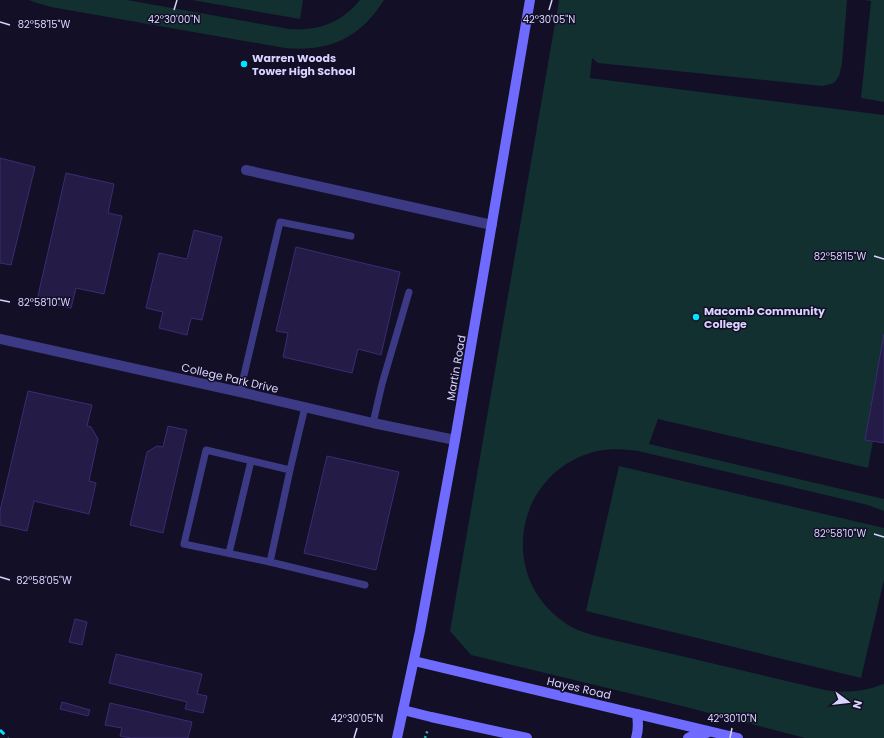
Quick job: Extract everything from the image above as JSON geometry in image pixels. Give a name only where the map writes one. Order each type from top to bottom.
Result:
[{"type":"street","name":"Martin Road","points":[[397,738],[420,631],[455,440],[530,0]]},
{"type":"street","points":[[246,170],[492,225]]},
{"type":"street","name":"College Park Drive","points":[[0,339],[455,440]]},
{"type":"street","name":"Hayes Road","points":[[414,661],[738,738]]},
{"type":"street","points":[[403,710],[527,738]]},
{"type":"street","points":[[636,714],[638,732],[636,738]]},
{"type":"street","points":[[688,738],[697,733],[719,733]]},
{"type":"lane","points":[[240,392],[280,222],[351,236]]},
{"type":"lane","points":[[373,423],[382,384],[409,292]]},
{"type":"lane","points":[[270,562],[305,407]]},
{"type":"lane","points":[[290,470],[206,450],[184,544],[270,562],[365,585]]},
{"type":"lane","points":[[229,553],[251,460]]},
{"type":"green space","points":[[29,0],[127,0],[289,29],[310,29],[329,24],[337,20],[345,15],[360,0],[384,0],[365,24],[354,33],[330,45],[301,49],[285,48],[51,7]]},
{"type":"green space","points":[[192,0],[303,0],[300,19]]},
{"type":"green space","name":"Macomb Community College","points":[[559,0],[847,0],[842,64],[839,76],[835,82],[831,84],[822,86],[598,63],[592,58],[590,78],[884,115],[884,334],[865,439],[873,441],[868,468],[658,419],[649,444],[884,499],[884,511],[868,505],[638,451],[610,449],[593,452],[566,464],[545,482],[531,505],[524,530],[524,557],[531,582],[545,606],[568,625],[581,631],[596,636],[825,690],[855,691],[869,689],[884,684],[884,738],[805,738],[682,706],[471,655],[450,631]]},
{"type":"green space","points":[[864,0],[884,0],[884,102],[861,98],[871,1]]},
{"type":"green space","points":[[619,466],[884,528],[884,580],[861,678],[586,611]]},
{"type":"building","points":[[0,158],[35,167],[11,265],[0,263]]},
{"type":"building","points":[[66,173],[114,184],[108,213],[122,216],[104,294],[76,288],[71,308],[37,300]]},
{"type":"building","points":[[194,230],[222,237],[202,320],[191,318],[187,335],[159,328],[163,312],[146,308],[159,253],[187,259]]},
{"type":"building","points":[[296,247],[400,272],[381,355],[358,349],[352,373],[283,357],[288,333],[276,331]]},
{"type":"building","points":[[884,334],[884,443],[865,440]]},
{"type":"building","points":[[28,391],[92,405],[87,426],[91,427],[98,439],[89,481],[96,483],[89,514],[34,501],[27,531],[0,525],[0,511]]},
{"type":"building","points":[[168,426],[187,430],[163,533],[130,525],[147,452],[157,446],[163,447]]},
{"type":"building","points":[[327,456],[399,472],[376,570],[304,553]]},
{"type":"building","points":[[75,619],[87,622],[82,645],[69,642]]},
{"type":"building","points":[[116,654],[202,674],[197,694],[207,696],[203,713],[185,709],[187,702],[109,683]]},
{"type":"building","points":[[62,702],[90,710],[88,716],[60,709]]},
{"type":"building","points":[[110,703],[192,722],[188,738],[131,738],[120,736],[122,728],[105,725]]},
{"type":"railway","points":[[0,730],[8,738]]},
{"type":"place","name":"Warren Woods Tower High School","points":[[244,64]]},
{"type":"place","name":"Macomb Community College","points":[[696,317]]}]
